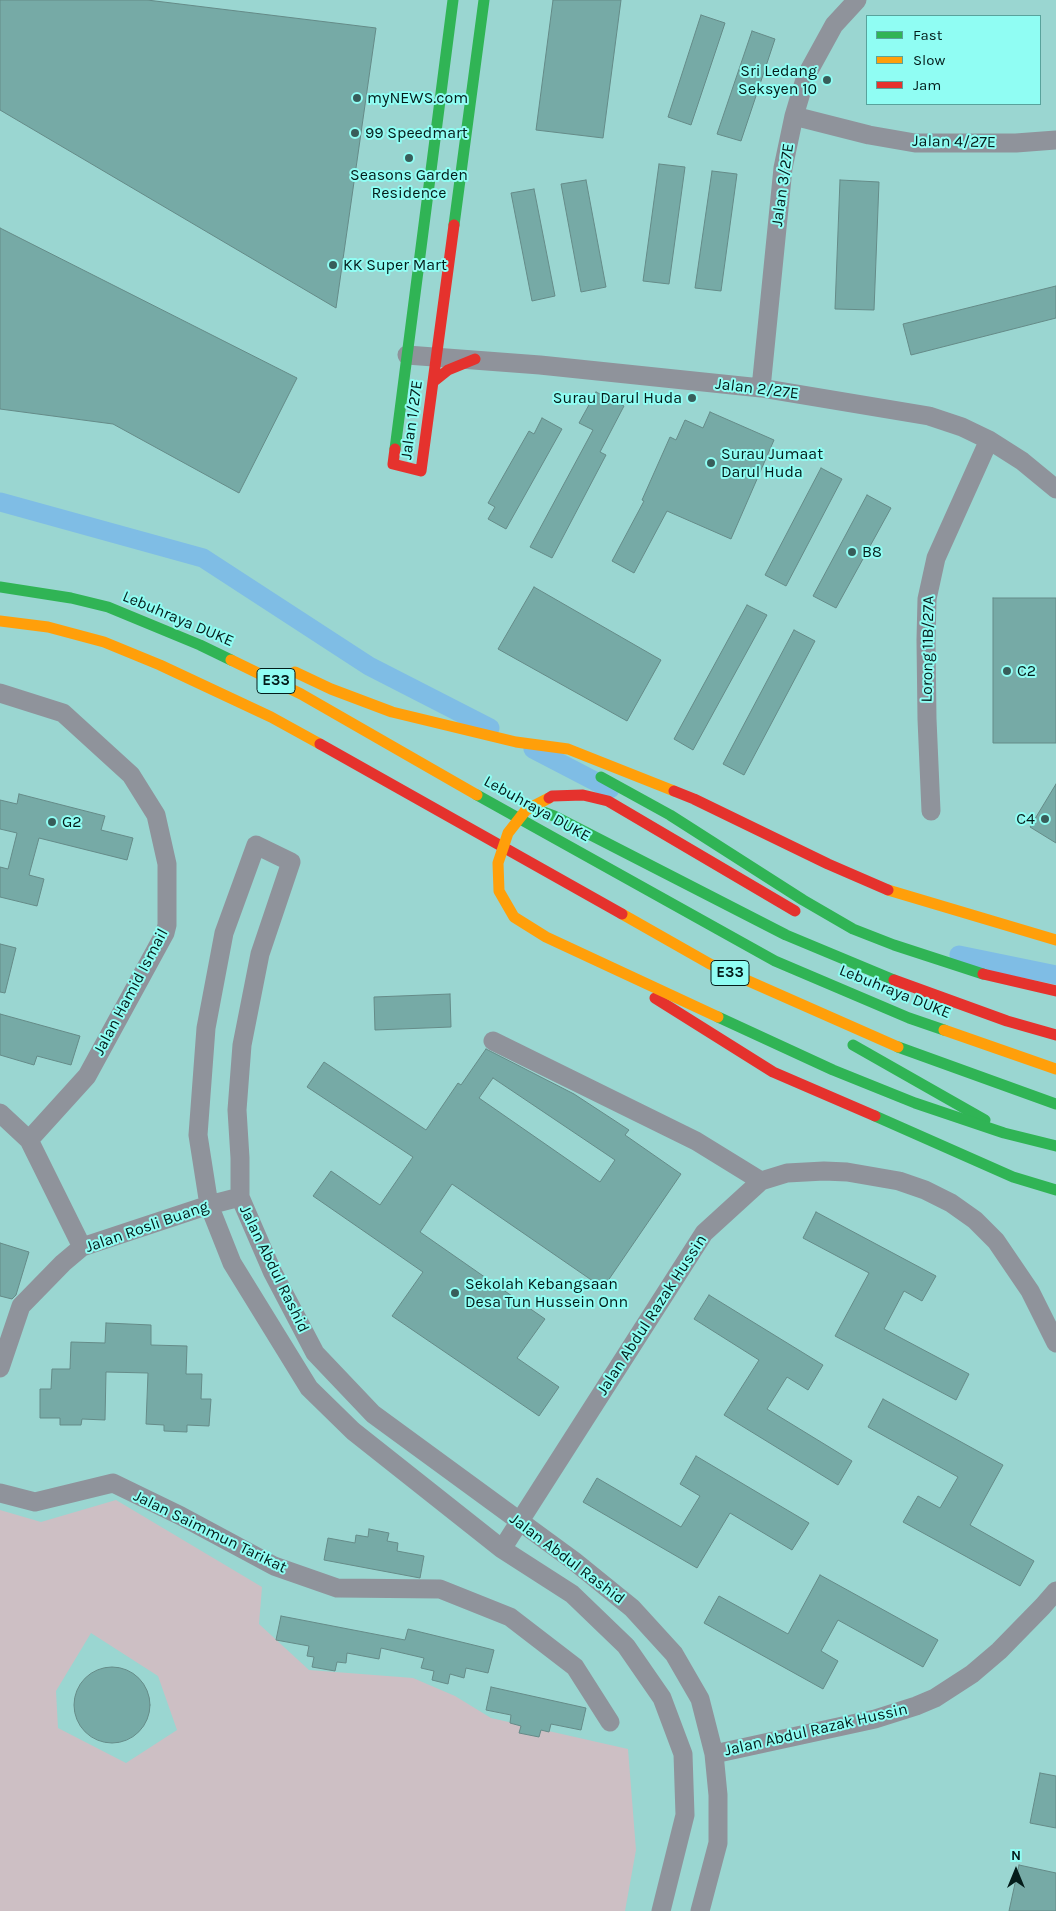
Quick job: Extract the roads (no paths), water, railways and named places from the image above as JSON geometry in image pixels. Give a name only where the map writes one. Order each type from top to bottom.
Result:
[{"type":"main road","name":"Jalan 1/27E","points":[[453,0],[393,464],[422,471],[484,0]]},
{"type":"main road","points":[[441,327],[452,340]]},
{"type":"main road","points":[[433,382],[469,353]]},
{"type":"main road","name":"Lebuhraya DUKE","points":[[0,587],[71,598],[108,607],[200,645],[301,694],[775,961],[910,1018],[1056,1069]]},
{"type":"main road","points":[[108,607],[189,628]]},
{"type":"main road","name":"E33","points":[[0,621],[48,627],[104,642],[160,665],[271,717],[710,964],[890,1044],[1056,1104]]},
{"type":"main road","points":[[287,668],[331,689],[392,712],[516,742],[568,749],[625,770],[694,799],[828,864],[890,891],[1056,940]]},
{"type":"main road","points":[[516,742],[564,760]]},
{"type":"main road","points":[[437,772],[554,816],[786,935],[859,967],[940,998],[1007,1021],[1056,1035]]},
{"type":"main road","points":[[590,772],[670,815],[803,900],[853,929],[894,946],[976,972],[1056,991]]},
{"type":"main road","points":[[802,915],[608,801],[583,795],[552,796],[526,810],[508,833],[498,863],[499,891],[514,917],[546,937],[833,1070],[915,1103],[1004,1133],[1056,1146]]},
{"type":"main road","points":[[840,935],[858,943]]},
{"type":"main road","points":[[598,962],[773,1072],[933,1140],[1013,1177],[1056,1190]]},
{"type":"main road","points":[[710,964],[812,1021]]},
{"type":"main road","points":[[845,1040],[989,1122],[1056,1141]]},
{"type":"street","name":"Jalan 3/27E","points":[[761,388],[783,168],[794,116],[806,76],[834,25],[857,0]]},
{"type":"street","name":"Jalan 4/27E","points":[[794,116],[869,135],[915,143],[1016,143],[1056,140]]},
{"type":"street","name":"Jalan 2/27E","points":[[407,354],[437,356],[469,353],[761,388],[929,416],[962,427],[989,440],[1022,461],[1056,489]]},
{"type":"street","name":"Lorong 11B/27A","points":[[931,811],[927,689],[927,599],[936,558],[989,440]]},
{"type":"street","name":"Jalan Hamid Ismail","points":[[0,693],[63,713],[131,775],[156,815],[167,864],[167,925],[165,933],[87,1076],[29,1140]]},
{"type":"street","name":"Jalan Abdul Rashid","points":[[661,1911],[686,1815],[683,1754],[662,1698],[626,1646],[572,1594],[502,1549],[352,1431],[309,1388],[232,1263],[209,1206],[198,1135],[206,1028],[224,933],[256,845],[291,862],[260,954],[242,1046],[237,1110],[240,1197],[272,1271],[315,1353],[372,1414],[574,1561],[632,1608],[674,1654],[700,1699],[714,1754],[718,1795],[718,1843],[700,1911]]},
{"type":"street","points":[[493,1041],[696,1141],[761,1181]]},
{"type":"street","points":[[0,1113],[29,1140],[82,1247]]},
{"type":"street","name":"Jalan Abdul Razak Hussin","points":[[502,1549],[704,1233],[761,1181],[795,1172],[847,1172],[899,1181],[925,1190],[951,1204],[975,1220],[996,1241],[1030,1291],[1056,1343]]},
{"type":"street","name":"Jalan Rosli Buang","points":[[0,1368],[21,1306],[63,1263],[82,1247],[240,1197]]},
{"type":"street","name":"Jalan Saimmun Tarikat","points":[[0,1493],[35,1502],[113,1483],[181,1516],[274,1566],[337,1588],[440,1589],[510,1616],[568,1661],[575,1667],[610,1722]]},
{"type":"street","name":"Jalan Abdul Razak Hussin","points":[[714,1754],[875,1719],[935,1698],[972,1674],[999,1651],[1056,1590]]},
{"type":"waterway","points":[[0,502],[203,558],[369,666],[490,728]]},
{"type":"waterway","points":[[533,749],[610,789]]},
{"type":"waterway","points":[[959,955],[1056,975]]},
{"type":"place","name":"Sri Ledang Seksyen 10","points":[[827,80]]},
{"type":"place","name":"myNEWS.com","points":[[357,98]]},
{"type":"place","name":"99 Speedmart","points":[[355,133]]},
{"type":"place","name":"Seasons Garden Residence","points":[[409,158]]},
{"type":"place","name":"KK Super Mart","points":[[333,265]]},
{"type":"place","name":"Surau Darul Huda","points":[[692,398]]},
{"type":"place","name":"Surau Jumaat Darul Huda","points":[[711,463]]},
{"type":"place","name":"B8","points":[[852,552]]},
{"type":"place","name":"C2","points":[[1007,671]]},
{"type":"place","name":"C4","points":[[1045,819]]},
{"type":"place","name":"G2","points":[[52,822]]},
{"type":"place","name":"Sekolah Kebangsaan Desa Tun Hussein Onn","points":[[455,1293]]}]
